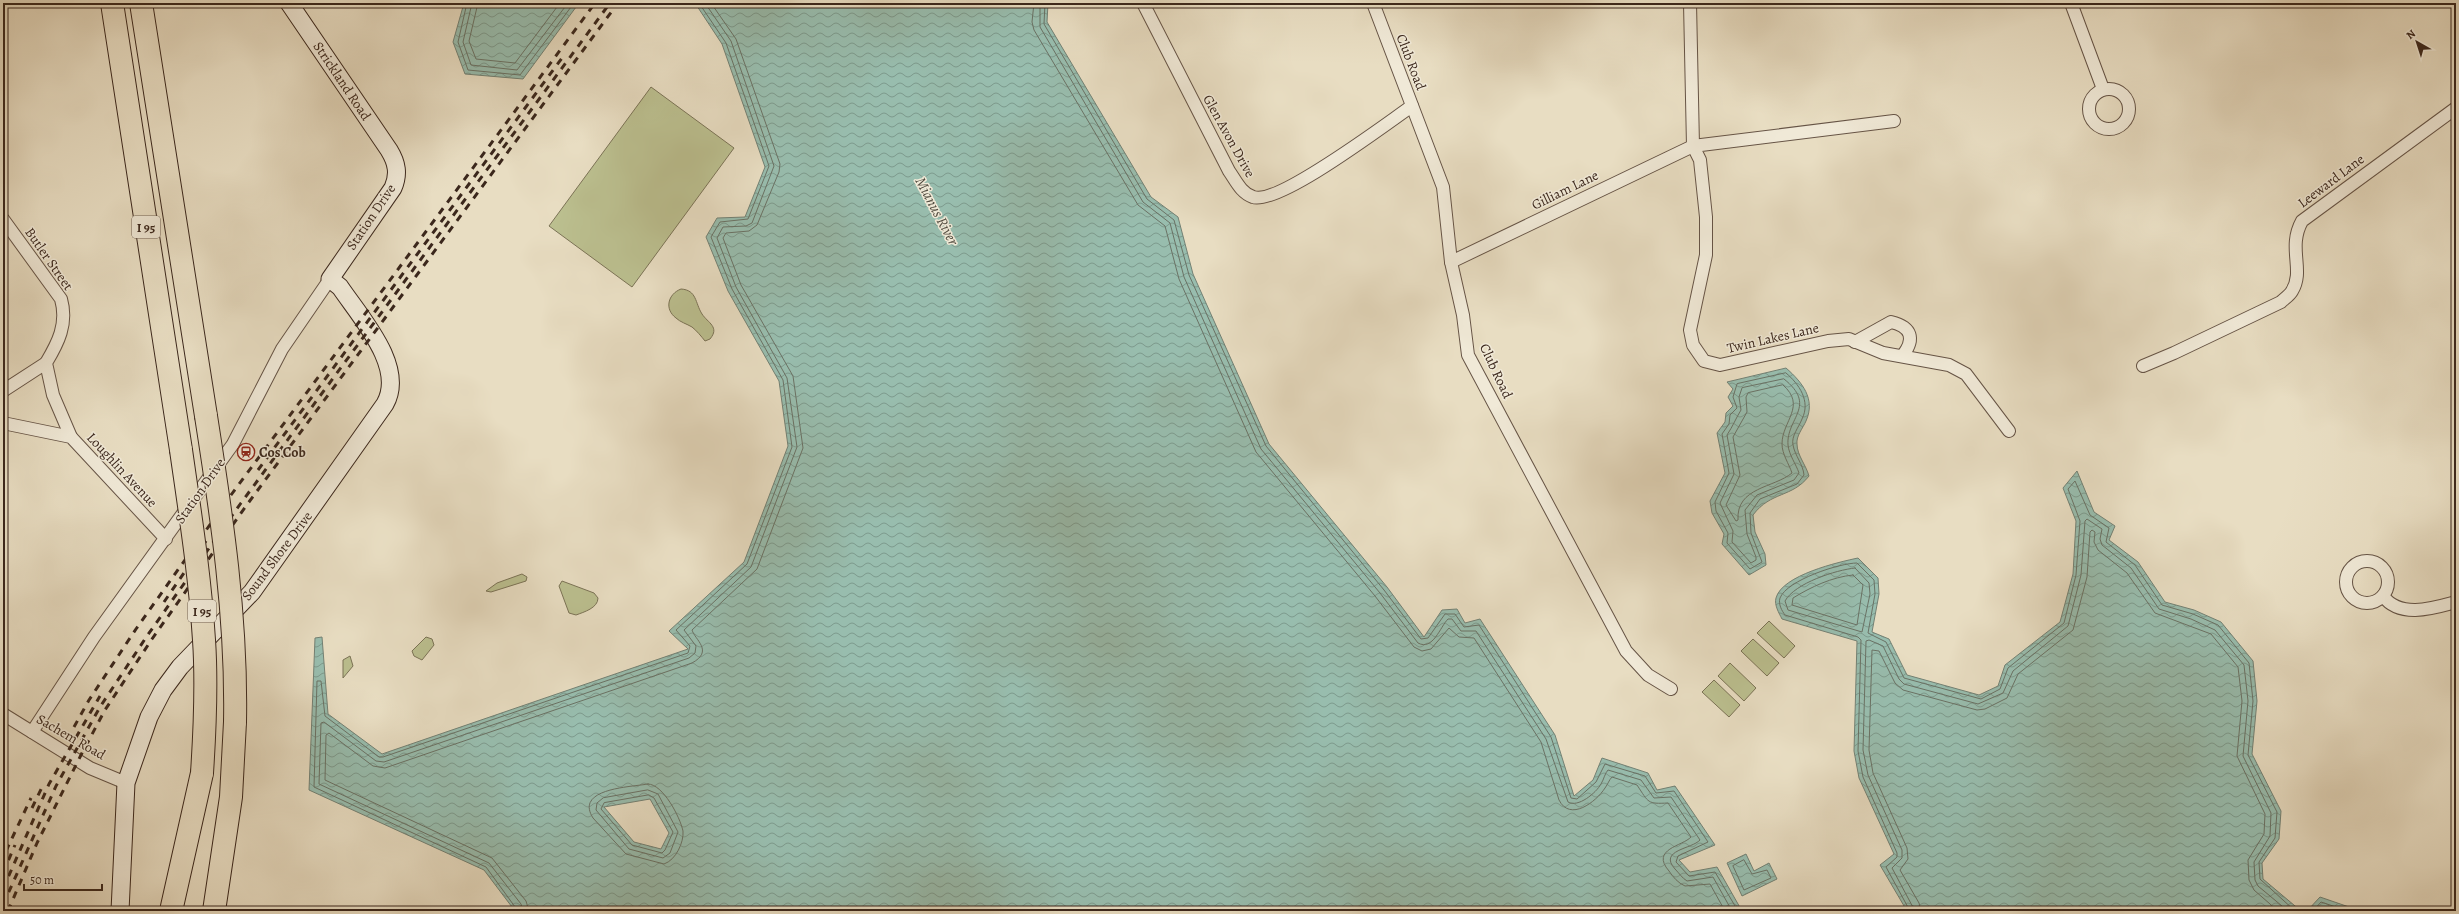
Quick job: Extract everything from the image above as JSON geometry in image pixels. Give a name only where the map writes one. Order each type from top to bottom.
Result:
[{"type":"highway","name":"I 95","points":[[112,3],[198,566],[204,641],[206,716],[202,773],[194,848],[184,911]]},
{"type":"highway","name":"I 95","points":[[141,3],[224,534],[232,601],[235,722],[234,760],[227,835],[214,911]]},
{"type":"highway","points":[[226,911],[233,863],[234,760]]},
{"type":"highway","points":[[171,911],[202,773]]},
{"type":"main road","name":"Strickland Road","points":[[289,3],[394,159]]},
{"type":"main road","name":"Station Drive","points":[[330,279],[392,188],[397,176],[394,159]]},
{"type":"main road","name":"Sound Shore Drive","points":[[120,911],[126,783],[149,717],[163,690],[180,667],[252,592],[388,400],[392,380],[385,356],[340,287],[330,279]]},
{"type":"street","name":"Glen Avon Drive","points":[[1143,3],[1229,171],[1243,193],[1254,198],[1267,197],[1300,182],[1412,106]]},
{"type":"street","name":"Club Road","points":[[1373,3],[1443,187],[1451,262],[1463,315],[1468,355],[1626,651],[1648,675],[1671,689]]},
{"type":"street","points":[[1690,3],[1693,146]]},
{"type":"street","points":[[2072,3],[2103,89]]},
{"type":"street","name":"Leeward Lane","points":[[2143,366],[2281,302],[2292,292],[2296,281],[2297,271],[2295,237],[2302,221],[2456,108]]},
{"type":"street","name":"Gilliam Lane","points":[[1451,262],[1693,146],[1894,121]]},
{"type":"street","name":"Twin Lakes Lane","points":[[1693,146],[1700,160],[1706,218],[1706,255],[1690,330],[1693,345],[1704,361],[1720,365],[1828,341],[1849,339],[1883,353],[1903,355],[1949,365],[1966,374],[2009,431]]},
{"type":"street","name":"Butler Street","points":[[3,219],[60,299],[63,308],[61,334],[46,364]]},
{"type":"street","name":"Station Drive","points":[[32,732],[94,637],[233,444],[282,349],[330,279]]},
{"type":"street","points":[[1855,342],[1891,322],[1900,324],[1907,329],[1911,338],[1910,346],[1903,355]]},
{"type":"street","points":[[3,391],[46,364],[53,395],[71,437]]},
{"type":"street","name":"Loughlin Avenue","points":[[3,423],[71,437],[166,539]]},
{"type":"street","points":[[2383,596],[2396,606],[2421,612],[2456,602]]},
{"type":"street","name":"Sachem Road","points":[[4,719],[32,732],[90,768],[126,783]]},
{"type":"shaded area","points":[[651,87],[734,148],[632,287],[549,226]]},
{"type":"shaded area","points":[[681,289],[693,294],[702,314],[712,325],[714,331],[710,339],[705,341],[692,327],[682,322],[672,314],[669,302],[673,294]]},
{"type":"shaded area","points":[[522,574],[527,577],[526,581],[491,592],[486,591],[497,583]]},
{"type":"shaded area","points":[[562,581],[594,593],[598,598],[596,604],[590,609],[576,615],[569,613],[559,586]]},
{"type":"shaded area","points":[[1769,621],[1795,646],[1784,658],[1757,633]]},
{"type":"shaded area","points":[[426,637],[432,639],[434,645],[422,660],[414,656],[412,651]]},
{"type":"shaded area","points":[[1753,639],[1779,663],[1767,676],[1741,651]]},
{"type":"shaded area","points":[[350,656],[353,666],[343,678],[343,660]]},
{"type":"shaded area","points":[[1730,663],[1756,688],[1744,701],[1718,676]]},
{"type":"shaded area","points":[[1714,680],[1740,705],[1729,717],[1702,692]]},
{"type":"water","points":[[464,3],[579,3],[523,79],[465,74],[453,42]]},
{"type":"water","name":"Mianus River","points":[[695,3],[1048,3],[1047,22],[1151,197],[1178,217],[1193,274],[1269,444],[1387,587],[1424,637],[1442,610],[1457,609],[1465,623],[1480,619],[1555,735],[1574,796],[1593,780],[1602,758],[1648,773],[1657,790],[1675,786],[1715,845],[1679,860],[1690,872],[1717,867],[1742,911],[515,911],[484,870],[309,790],[315,638],[322,637],[328,714],[382,754],[688,649],[669,631],[744,562],[788,446],[779,381],[728,291],[706,237],[717,218],[745,217],[765,167],[722,44]],"holes":[[[650,799],[669,833],[661,849],[634,842],[604,807]]]},
{"type":"water","points":[[1786,368],[1802,385],[1808,398],[1809,413],[1799,435],[1797,448],[1809,476],[1796,488],[1767,502],[1753,515],[1755,532],[1765,554],[1766,565],[1749,575],[1722,544],[1724,534],[1712,513],[1710,501],[1725,473],[1717,433],[1725,422],[1726,413],[1733,406],[1728,397],[1733,389],[1727,382]]},
{"type":"water","points":[[2077,471],[2094,512],[2115,526],[2109,540],[2138,562],[2165,602],[2194,610],[2221,622],[2253,661],[2257,701],[2252,754],[2281,811],[2279,839],[2262,863],[2263,879],[2301,911],[1907,911],[1880,865],[1894,854],[1859,778],[1854,751],[1857,641],[1782,619],[1776,606],[1776,598],[1780,590],[1800,576],[1812,571],[1825,566],[1858,558],[1878,578],[1879,594],[1872,632],[1889,639],[1907,675],[1979,695],[1998,686],[2005,665],[2060,622],[2073,574],[2076,521],[2063,488]]},
{"type":"water","points":[[1746,854],[1754,871],[1769,863],[1777,879],[1742,896],[1727,863]]},
{"type":"water","points":[[2320,897],[2352,908],[2353,911],[2307,911]]},
{"type":"railway","points":[[74,727],[89,700],[136,629],[231,495],[595,3]]},
{"type":"railway","points":[[3,905],[56,786],[100,707],[147,636],[241,503],[610,3]]},
{"type":"railway","points":[[8,911],[37,843],[82,753],[105,710],[152,639],[246,506],[618,3]]},
{"type":"railway","points":[[258,470],[562,58]]},
{"type":"railway","points":[[164,602],[206,541]]},
{"type":"railway","points":[[3,889],[49,784],[100,696]]},
{"type":"railway","points":[[32,808],[44,783]]},
{"type":"railway","points":[[6,851],[31,798]]},
{"type":"railway","points":[[3,873],[15,845]]},
{"type":"place","name":"Cos Cob","points":[[246,452]]}]
